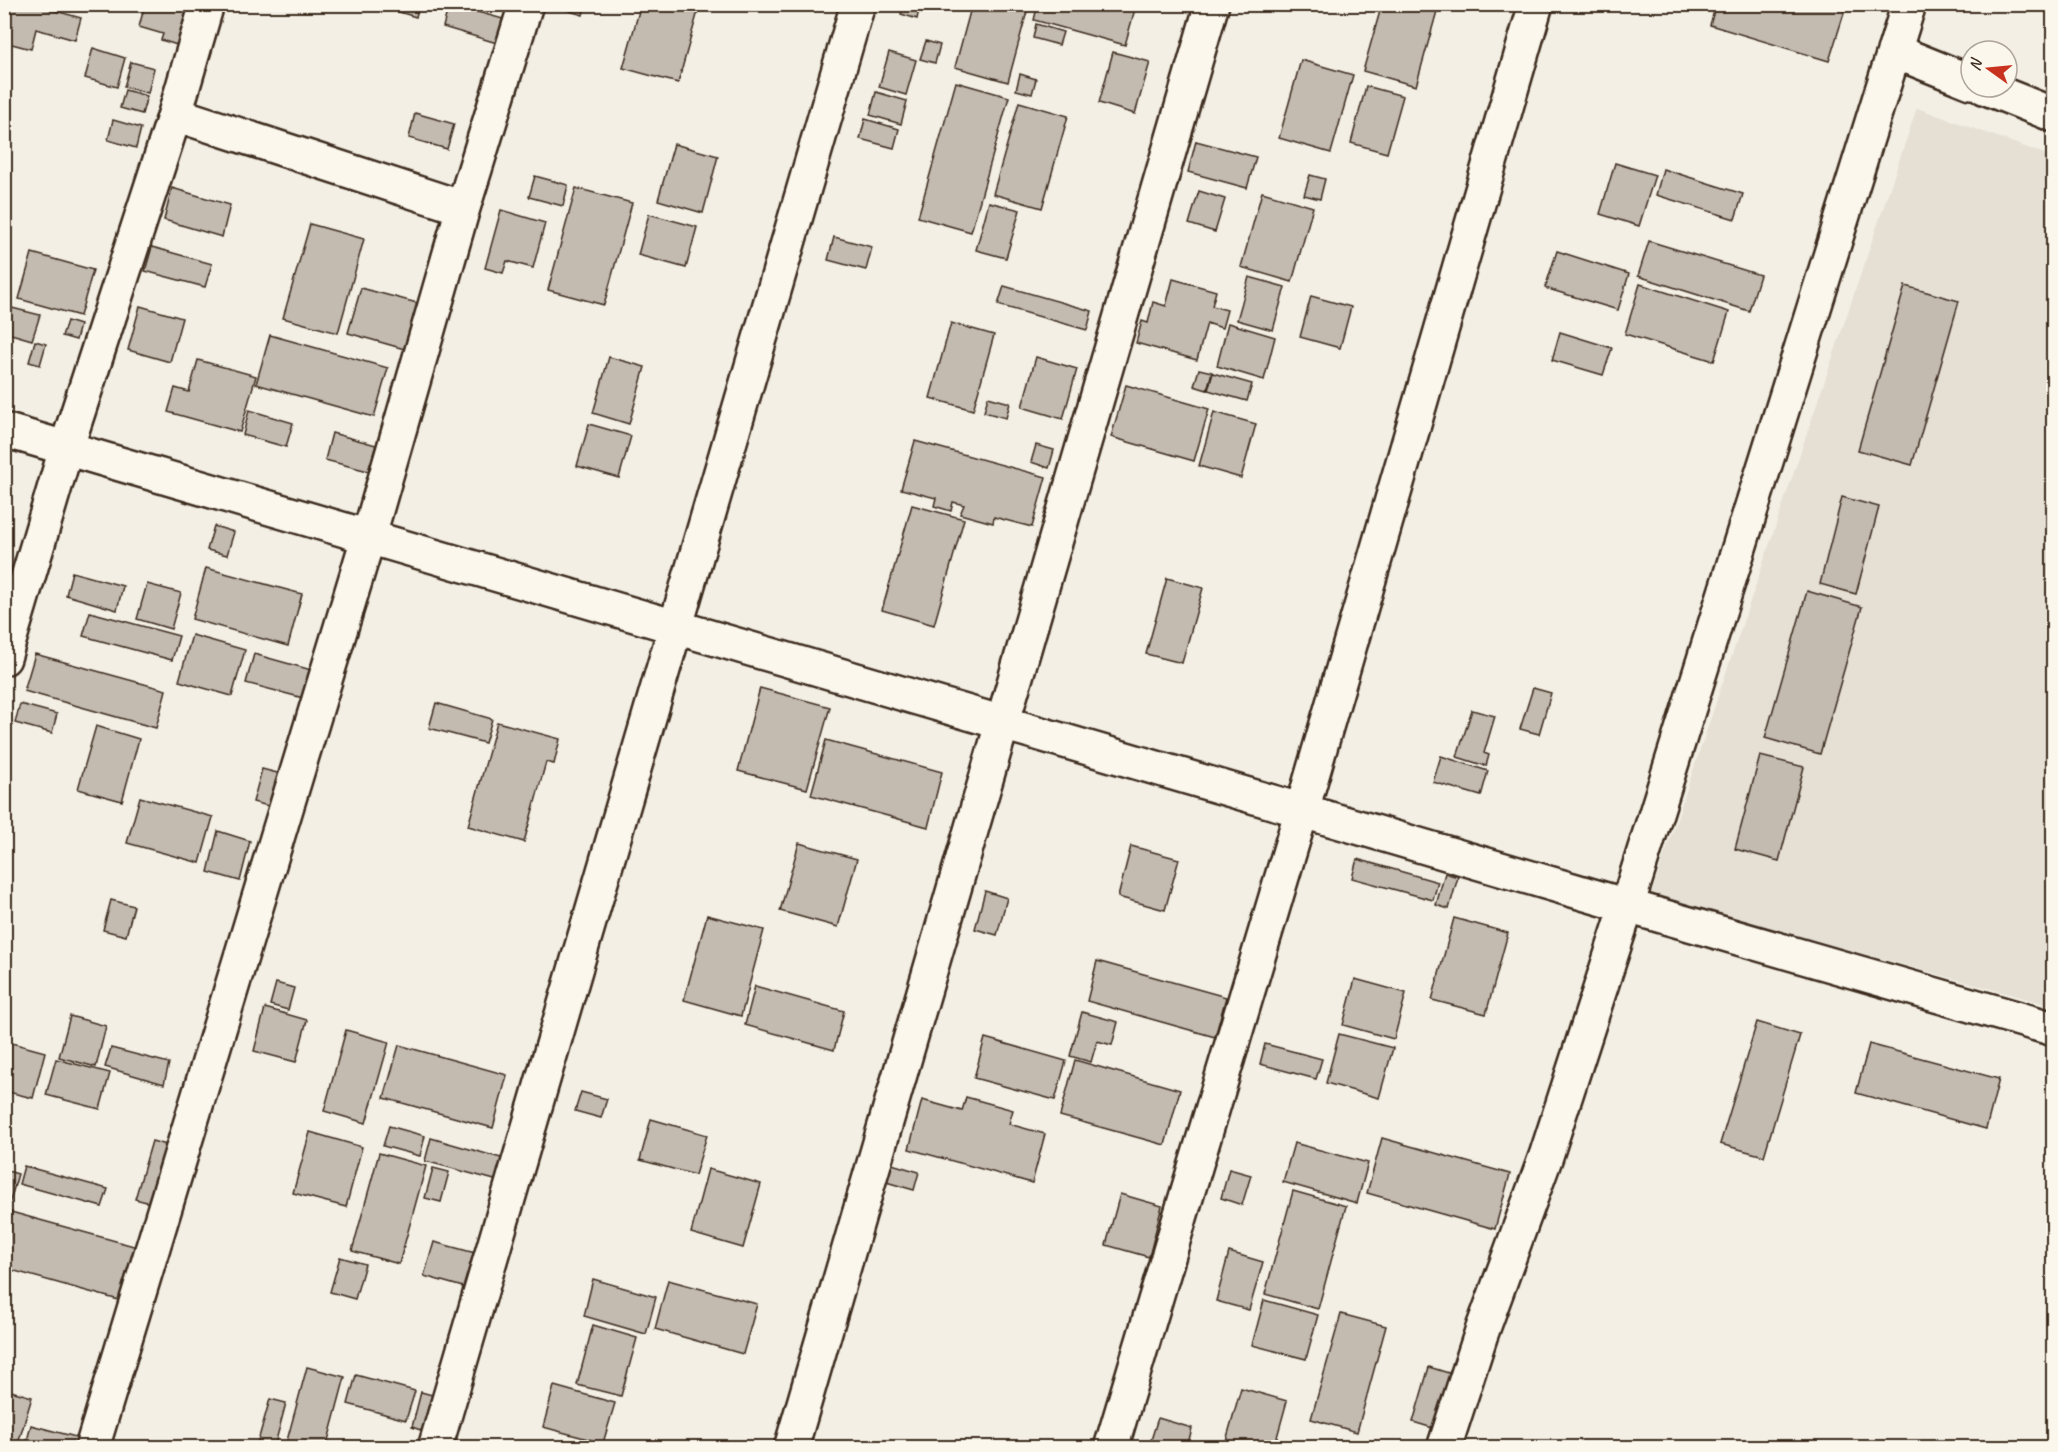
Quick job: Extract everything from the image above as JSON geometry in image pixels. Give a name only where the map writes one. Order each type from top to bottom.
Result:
[{"type":"street","points":[[4,658],[66,449],[175,114],[207,4]]},
{"type":"street","points":[[92,1448],[369,535],[463,208],[526,4]]},
{"type":"street","points":[[435,1448],[858,4]]},
{"type":"street","points":[[791,1448],[1212,4]]},
{"type":"street","points":[[1111,1448],[1302,810],[1536,4]]},
{"type":"street","points":[[1444,1448],[1481,1334],[1546,1156],[1627,906],[1909,4]]},
{"type":"street","points":[[1894,51],[1959,77]]},
{"type":"street","points":[[2014,99],[2054,115]]},
{"type":"street","points":[[175,114],[463,208]]},
{"type":"street","points":[[4,430],[2054,1029]]},
{"type":"shaded area","points":[[1917,108],[2053,157],[2053,1006],[1651,895]]},
{"type":"building","points":[[12,4],[31,4],[81,18],[75,40],[36,29],[31,49],[4,42]]},
{"type":"building","points":[[145,4],[188,4],[177,45],[161,40],[163,34],[139,27]]},
{"type":"building","points":[[372,4],[419,4],[416,17]]},
{"type":"building","points":[[449,4],[503,19],[497,43],[443,27]]},
{"type":"building","points":[[568,4],[586,4],[583,15],[566,10]]},
{"type":"building","points":[[641,4],[700,4],[678,83],[623,68]]},
{"type":"building","points":[[904,4],[920,4],[917,19],[901,14]]},
{"type":"building","points":[[972,4],[1029,4],[1008,82],[955,67]]},
{"type":"building","points":[[1038,4],[1119,4],[1135,9],[1125,45],[1034,20]]},
{"type":"building","points":[[1382,4],[1439,4],[1416,86],[1363,71]]},
{"type":"building","points":[[1716,4],[1837,4],[1846,7],[1829,61],[1710,25]]},
{"type":"building","points":[[1036,24],[1063,32],[1059,45],[1033,38]]},
{"type":"building","points":[[926,41],[940,45],[935,63],[920,59]]},
{"type":"building","points":[[93,48],[125,58],[117,87],[85,78]]},
{"type":"building","points":[[889,52],[916,60],[906,95],[879,87]]},
{"type":"building","points":[[1113,52],[1150,62],[1135,114],[1099,103]]},
{"type":"building","points":[[1301,60],[1353,75],[1331,153],[1279,138]]},
{"type":"building","points":[[131,62],[154,68],[148,93],[124,87]]},
{"type":"building","points":[[1020,74],[1036,79],[1032,94],[1016,90]]},
{"type":"building","points":[[956,82],[1009,97],[971,232],[918,217]]},
{"type":"building","points":[[1366,86],[1403,96],[1387,153],[1351,143]]},
{"type":"building","points":[[125,90],[147,96],[142,114],[120,108]]},
{"type":"building","points":[[876,92],[907,101],[901,124],[870,115]]},
{"type":"building","points":[[1019,102],[1068,116],[1042,208],[993,194]]},
{"type":"building","points":[[415,113],[454,124],[447,149],[409,138]]},
{"type":"building","points":[[865,119],[899,129],[894,148],[860,139]]},
{"type":"building","points":[[113,120],[141,128],[136,148],[108,140]]},
{"type":"building","points":[[1196,141],[1256,157],[1247,188],[1188,172]]},
{"type":"building","points":[[674,144],[718,156],[703,213],[658,200]]},
{"type":"building","points":[[1615,163],[1655,175],[1639,226],[1600,214]]},
{"type":"building","points":[[1663,169],[1743,194],[1735,219],[1656,195]]},
{"type":"building","points":[[1310,175],[1325,179],[1320,199],[1304,195]]},
{"type":"building","points":[[535,176],[568,185],[563,206],[529,197]]},
{"type":"building","points":[[172,188],[230,205],[222,237],[164,220]]},
{"type":"building","points":[[576,188],[632,203],[604,305],[548,290]]},
{"type":"building","points":[[1199,191],[1225,199],[1215,232],[1189,224]]},
{"type":"building","points":[[1262,192],[1313,207],[1292,282],[1241,267]]},
{"type":"building","points":[[989,202],[1020,210],[1006,258],[976,250]]},
{"type":"building","points":[[501,210],[545,223],[533,268],[507,261],[503,273],[485,268]]},
{"type":"building","points":[[649,214],[697,227],[686,268],[638,255]]},
{"type":"building","points":[[310,224],[364,239],[338,333],[283,318]]},
{"type":"building","points":[[834,237],[872,247],[866,270],[828,260]]},
{"type":"building","points":[[1649,241],[1760,275],[1749,311],[1638,276]]},
{"type":"building","points":[[152,247],[212,264],[205,287],[145,271]]},
{"type":"building","points":[[1557,251],[1629,274],[1618,310],[1545,288]]},
{"type":"building","points":[[32,253],[93,270],[80,316],[19,299]]},
{"type":"building","points":[[1249,277],[1285,287],[1273,330],[1237,320]]},
{"type":"building","points":[[1173,279],[1216,291],[1212,306],[1227,310],[1222,328],[1207,323],[1197,360],[1136,343],[1142,321],[1148,323],[1153,302],[1166,306]]},
{"type":"building","points":[[1640,284],[1729,312],[1714,361],[1625,334]]},
{"type":"building","points":[[1004,286],[1092,311],[1087,330],[998,305]]},
{"type":"building","points":[[1905,286],[1959,301],[1912,465],[1858,450]]},
{"type":"building","points":[[361,288],[421,304],[408,350],[348,333]]},
{"type":"building","points":[[1311,296],[1351,307],[1340,348],[1300,337]]},
{"type":"building","points":[[4,306],[40,315],[32,340],[4,332]]},
{"type":"building","points":[[140,306],[182,318],[170,362],[128,350]]},
{"type":"building","points":[[67,321],[80,325],[76,340],[62,336]]},
{"type":"building","points":[[951,323],[994,335],[973,410],[930,398]]},
{"type":"building","points":[[1228,323],[1275,337],[1264,380],[1217,366]]},
{"type":"building","points":[[1560,332],[1612,348],[1603,375],[1552,360]]},
{"type":"building","points":[[270,335],[388,368],[374,417],[256,384]]},
{"type":"building","points":[[35,341],[46,344],[40,365],[29,362]]},
{"type":"building","points":[[609,357],[645,367],[629,424],[593,413]]},
{"type":"building","points":[[1036,357],[1077,369],[1063,419],[1022,407]]},
{"type":"building","points":[[198,360],[256,376],[240,432],[168,412],[175,388],[189,392]]},
{"type":"building","points":[[1199,369],[1212,372],[1207,390],[1194,386]]},
{"type":"building","points":[[1213,373],[1252,384],[1247,401],[1208,390]]},
{"type":"building","points":[[1126,385],[1209,409],[1194,461],[1111,437]]},
{"type":"building","points":[[988,397],[1010,403],[1006,418],[984,412]]},
{"type":"building","points":[[249,410],[293,423],[286,447],[243,435]]},
{"type":"building","points":[[1214,412],[1256,424],[1241,478],[1199,466]]},
{"type":"building","points":[[589,424],[631,436],[619,478],[577,466]]},
{"type":"building","points":[[332,433],[376,445],[368,471],[325,460]]},
{"type":"building","points":[[915,441],[1046,477],[1032,527],[994,517],[993,523],[960,514],[964,505],[953,502],[951,511],[934,506],[936,498],[901,489]]},
{"type":"building","points":[[1036,445],[1054,450],[1049,468],[1031,462]]},
{"type":"building","points":[[1842,497],[1879,507],[1856,594],[1820,584]]},
{"type":"building","points":[[912,505],[964,519],[934,625],[882,610]]},
{"type":"building","points":[[214,526],[234,532],[227,555],[207,550]]},
{"type":"building","points":[[206,568],[302,594],[288,646],[192,619]]},
{"type":"building","points":[[72,572],[123,586],[117,610],[66,595]]},
{"type":"building","points":[[1167,578],[1203,588],[1182,663],[1146,654]]},
{"type":"building","points":[[147,584],[181,593],[171,629],[137,619]]},
{"type":"building","points":[[1807,591],[1862,607],[1820,754],[1765,738]]},
{"type":"building","points":[[90,612],[179,636],[172,660],[83,636]]},
{"type":"building","points":[[192,635],[245,650],[232,696],[179,681]]},
{"type":"building","points":[[35,654],[166,690],[156,728],[24,691]]},
{"type":"building","points":[[254,654],[315,671],[307,699],[246,683]]},
{"type":"building","points":[[760,688],[830,707],[807,789],[738,771]]},
{"type":"building","points":[[1533,688],[1551,693],[1539,734],[1520,729]]},
{"type":"building","points":[[436,703],[492,719],[485,743],[429,728]]},
{"type":"building","points":[[20,704],[57,714],[52,733],[15,723]]},
{"type":"building","points":[[1472,710],[1495,716],[1484,753],[1489,755],[1486,766],[1457,757]]},
{"type":"building","points":[[497,722],[560,739],[554,764],[546,762],[524,842],[468,826]]},
{"type":"building","points":[[96,726],[139,739],[122,801],[78,789]]},
{"type":"building","points":[[826,740],[942,772],[928,827],[811,795]]},
{"type":"building","points":[[1441,756],[1488,771],[1481,796],[1433,782]]},
{"type":"building","points":[[1760,756],[1804,767],[1779,861],[1735,849]]},
{"type":"building","points":[[262,769],[285,775],[276,808],[253,802]]},
{"type":"building","points":[[140,797],[213,817],[200,863],[127,843]]},
{"type":"building","points":[[218,831],[250,841],[240,881],[208,872]]},
{"type":"building","points":[[799,843],[857,859],[838,927],[780,911]]},
{"type":"building","points":[[1131,846],[1179,859],[1165,910],[1118,897]]},
{"type":"building","points":[[1357,859],[1438,882],[1433,900],[1352,878]]},
{"type":"building","points":[[1445,873],[1458,877],[1449,909],[1436,905]]},
{"type":"building","points":[[985,891],[1007,898],[997,935],[975,929]]},
{"type":"building","points":[[111,900],[134,906],[126,936],[103,930]]},
{"type":"building","points":[[707,915],[764,930],[741,1016],[684,1000]]},
{"type":"building","points":[[1454,918],[1508,933],[1486,1014],[1432,1000]]},
{"type":"building","points":[[1097,961],[1226,997],[1215,1037],[1087,1001]]},
{"type":"building","points":[[1355,979],[1406,993],[1394,1039],[1343,1025]]},
{"type":"building","points":[[276,983],[294,988],[288,1010],[270,1005]]},
{"type":"building","points":[[755,986],[844,1011],[834,1050],[745,1025]]},
{"type":"building","points":[[265,1008],[307,1020],[296,1062],[254,1051]]},
{"type":"building","points":[[1082,1012],[1118,1022],[1112,1045],[1097,1041],[1091,1062],[1070,1056]]},
{"type":"building","points":[[70,1016],[106,1026],[96,1067],[59,1057]]},
{"type":"building","points":[[1757,1022],[1800,1035],[1764,1156],[1720,1144]]},
{"type":"building","points":[[346,1030],[389,1042],[366,1123],[324,1111]]},
{"type":"building","points":[[1339,1034],[1393,1048],[1379,1098],[1326,1083]]},
{"type":"building","points":[[985,1038],[1066,1061],[1055,1100],[974,1078]]},
{"type":"building","points":[[8,1042],[45,1052],[33,1098],[4,1091],[4,1053]]},
{"type":"building","points":[[1265,1044],[1322,1059],[1316,1079],[1260,1064]]},
{"type":"building","points":[[1869,1044],[1999,1079],[1986,1129],[1856,1093]]},
{"type":"building","points":[[399,1045],[507,1075],[493,1128],[384,1098]]},
{"type":"building","points":[[111,1048],[169,1063],[164,1084],[105,1067]]},
{"type":"building","points":[[56,1059],[110,1073],[100,1109],[46,1095]]},
{"type":"building","points":[[1075,1060],[1180,1090],[1165,1145],[1060,1116]]},
{"type":"building","points":[[581,1092],[607,1099],[601,1118],[575,1111]]},
{"type":"building","points":[[966,1097],[1013,1110],[1009,1124],[1045,1134],[1032,1183],[909,1149],[922,1100],[962,1111]]},
{"type":"building","points":[[651,1119],[707,1135],[695,1175],[640,1160]]},
{"type":"building","points":[[389,1126],[425,1136],[420,1156],[383,1146]]},
{"type":"building","points":[[310,1132],[362,1147],[346,1207],[293,1193]]},
{"type":"building","points":[[431,1138],[508,1160],[502,1182],[425,1161]]},
{"type":"building","points":[[1382,1138],[1510,1174],[1495,1229],[1367,1193]]},
{"type":"building","points":[[152,1141],[174,1147],[158,1205],[135,1199]]},
{"type":"building","points":[[1294,1143],[1368,1163],[1357,1203],[1283,1182]]},
{"type":"building","points":[[379,1153],[426,1166],[399,1264],[352,1251]]},
{"type":"building","points":[[885,1162],[919,1172],[914,1190],[879,1180]]},
{"type":"building","points":[[24,1166],[108,1189],[102,1207],[19,1184]]},
{"type":"building","points":[[433,1168],[449,1172],[441,1202],[425,1198]]},
{"type":"building","points":[[708,1169],[761,1184],[743,1248],[691,1233]]},
{"type":"building","points":[[1229,1169],[1251,1175],[1242,1205],[1221,1198]]},
{"type":"building","points":[[4,1170],[18,1174],[4,1222]]},
{"type":"building","points":[[1293,1191],[1346,1206],[1318,1309],[1265,1294]]},
{"type":"building","points":[[1120,1194],[1162,1206],[1149,1257],[1106,1245]]},
{"type":"building","points":[[11,1212],[141,1248],[126,1302],[4,1268],[4,1234]]},
{"type":"building","points":[[434,1242],[479,1254],[470,1289],[424,1276]]},
{"type":"building","points":[[1229,1252],[1263,1262],[1249,1310],[1216,1301]]},
{"type":"building","points":[[340,1257],[365,1264],[355,1299],[330,1292]]},
{"type":"building","points":[[593,1279],[656,1297],[646,1334],[584,1316]]},
{"type":"building","points":[[668,1280],[757,1304],[743,1354],[655,1329]]},
{"type":"building","points":[[1264,1300],[1318,1315],[1306,1359],[1252,1345]]},
{"type":"building","points":[[1341,1314],[1386,1326],[1357,1432],[1311,1419]]},
{"type":"building","points":[[593,1325],[637,1338],[621,1396],[577,1385]]},
{"type":"building","points":[[307,1367],[345,1377],[326,1448],[285,1448]]},
{"type":"building","points":[[1429,1367],[1452,1374],[1436,1429],[1413,1422]]},
{"type":"building","points":[[356,1375],[415,1391],[406,1420],[348,1404]]},
{"type":"building","points":[[554,1386],[615,1403],[603,1443],[543,1427]]},
{"type":"building","points":[[1241,1388],[1287,1401],[1274,1448],[1224,1448]]},
{"type":"building","points":[[4,1389],[32,1397],[18,1444],[4,1441]]},
{"type":"building","points":[[421,1392],[436,1396],[426,1432],[412,1427]]},
{"type":"building","points":[[270,1399],[286,1403],[274,1448],[256,1448]]},
{"type":"building","points":[[1158,1418],[1192,1428],[1187,1448],[1151,1440]]},
{"type":"building","points":[[31,1425],[87,1440],[85,1448],[37,1448],[26,1445]]}]
